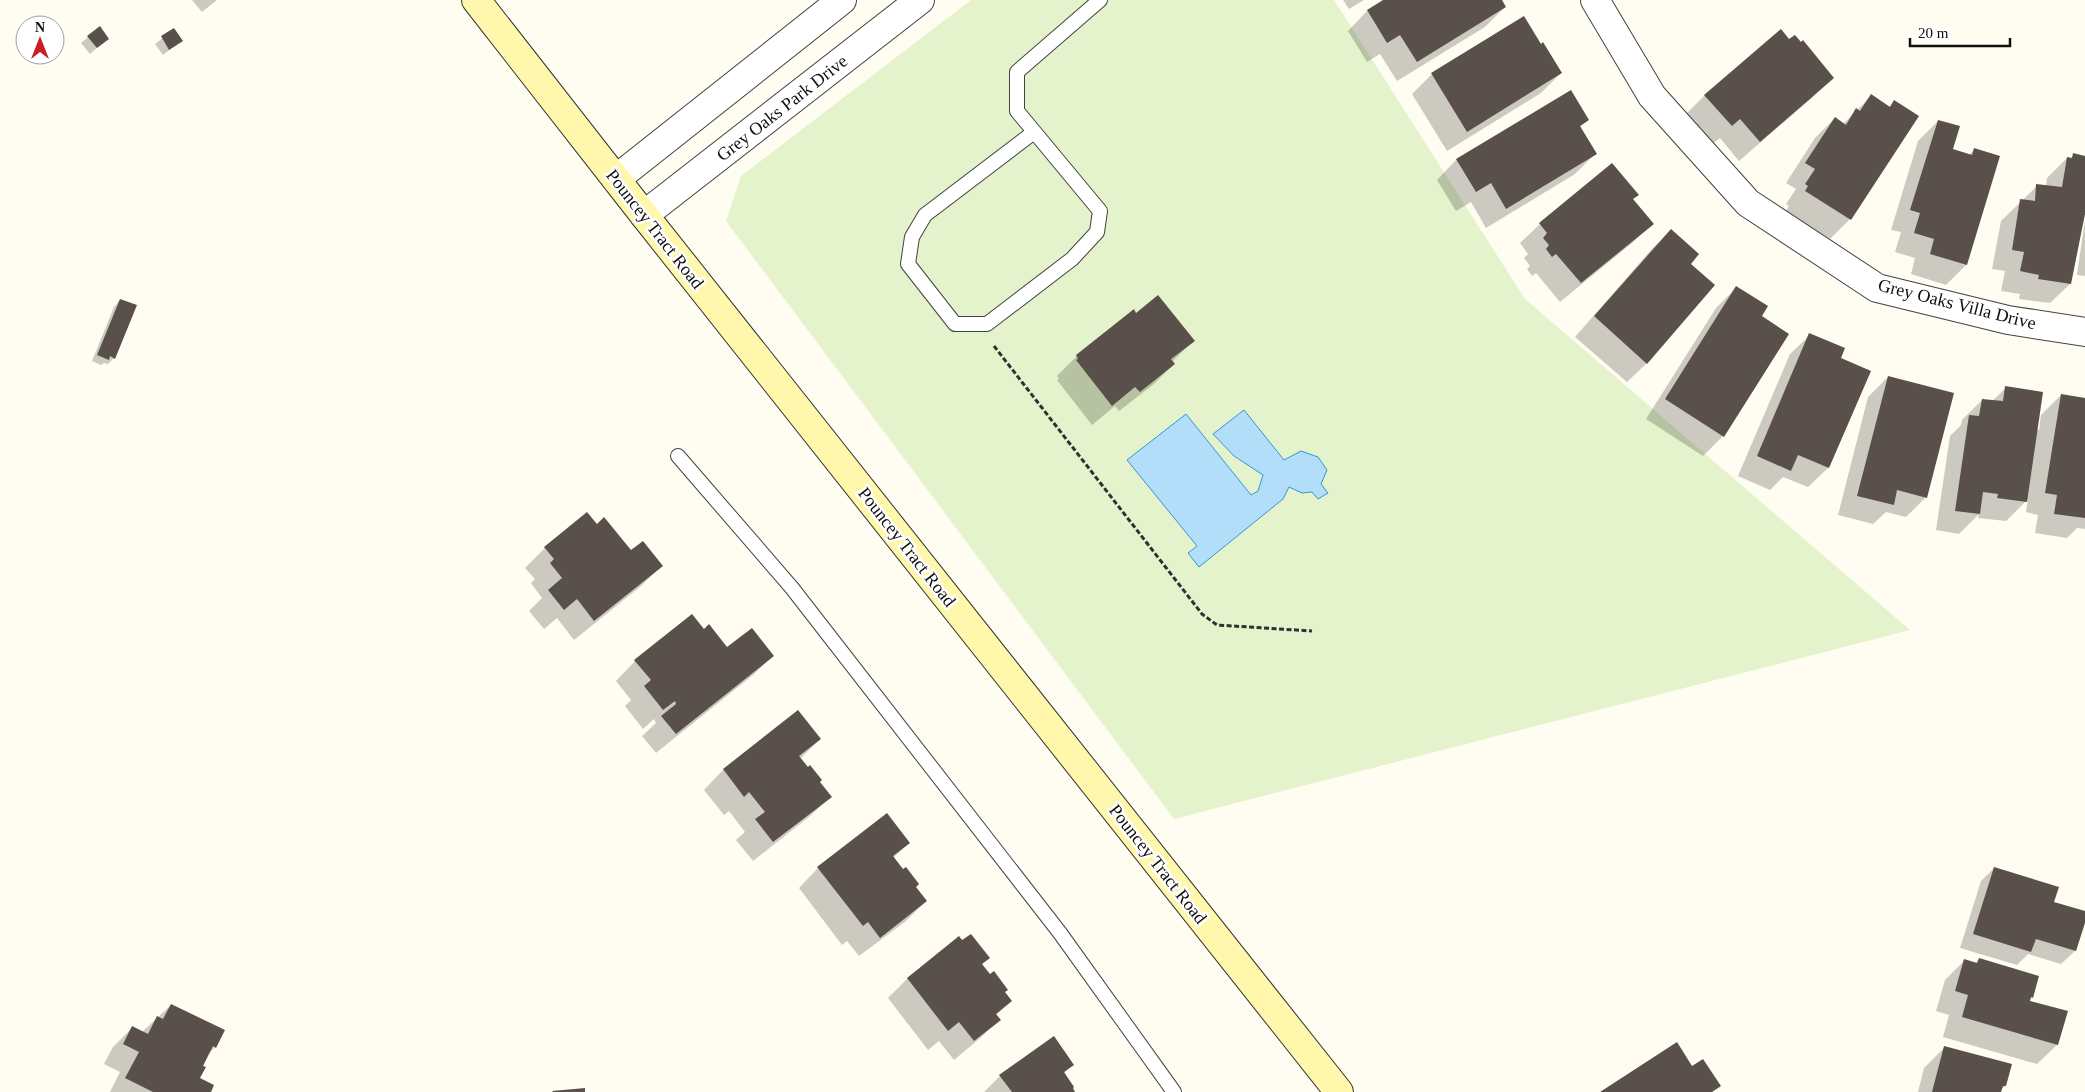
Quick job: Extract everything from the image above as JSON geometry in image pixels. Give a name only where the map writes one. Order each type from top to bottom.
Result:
[{"type":"main road","name":"Pouncey Tract Road","points":[[476,0],[644,216],[1339,1092]]},
{"type":"street","points":[[616,179],[842,0]]},
{"type":"street","name":"Grey Oaks Park Drive","points":[[644,216],[920,0]]},
{"type":"street","name":"Grey Oaks Villa Drive","points":[[1595,0],[1652,96],[1748,203],[1877,288],[2008,320],[2085,332]]},
{"type":"lane","points":[[1034,132],[925,216],[912,237],[908,264],[955,324],[987,324],[1072,259],[1097,232],[1100,211],[1017,111],[1017,72],[1100,0]]},
{"type":"lane","points":[[678,456],[792,588],[872,690],[1060,933],[1174,1092]]},
{"type":"path","points":[[976,324],[1202,614],[1217,625],[1312,632]]},
{"type":"green space","points":[[971,0],[1334,0],[1525,299],[1910,630],[1174,819],[726,221],[741,176]]},
{"type":"water","points":[[1244,410],[1284,460],[1301,451],[1318,457],[1327,470],[1321,484],[1328,493],[1318,499],[1312,492],[1302,493],[1289,487],[1283,499],[1199,567],[1188,553],[1197,546],[1127,460],[1186,414],[1251,495],[1258,491],[1263,475],[1234,456],[1213,434]]},
{"type":"building","points":[[1383,0],[1502,0],[1506,7],[1417,62],[1400,35],[1387,43],[1367,10]]},
{"type":"building","points":[[1524,16],[1562,73],[1467,132],[1431,73]]},
{"type":"building","points":[[100,26],[109,39],[97,48],[87,36]]},
{"type":"building","points":[[174,28],[183,41],[169,50],[161,36]]},
{"type":"building","points":[[1781,29],[1789,39],[1795,35],[1801,42],[1803,40],[1834,78],[1760,142],[1740,119],[1732,126],[1704,95]]},
{"type":"building","points":[[1571,90],[1589,120],[1580,126],[1597,154],[1506,209],[1491,183],[1476,192],[1456,159]]},
{"type":"building","points":[[1871,94],[1890,107],[1894,100],[1919,116],[1851,220],[1805,191],[1808,186],[1805,184],[1815,169],[1805,163],[1835,117],[1846,125],[1856,108],[1860,111]]},
{"type":"building","points":[[1938,120],[1960,126],[1953,149],[1972,155],[1974,148],[2000,156],[1967,265],[1930,254],[1934,239],[1914,233],[1920,213],[1910,210]]},
{"type":"building","points":[[2073,153],[2085,156],[2085,214],[2071,284],[2038,279],[2039,275],[2020,271],[2024,252],[2012,250],[2020,199],[2035,201],[2036,184],[2062,187],[2067,157],[2072,158]]},
{"type":"building","points":[[1612,163],[1639,195],[1633,199],[1654,224],[1581,283],[1556,254],[1552,257],[1546,249],[1549,245],[1543,238],[1547,233],[1539,223]]},
{"type":"building","points":[[1671,229],[1699,254],[1691,264],[1715,285],[1647,364],[1594,316]]},
{"type":"building","points":[[1736,286],[1768,306],[1762,316],[1789,334],[1724,437],[1665,399]]},
{"type":"building","points":[[1158,295],[1195,341],[1171,359],[1175,364],[1140,392],[1135,387],[1112,406],[1076,360],[1078,359],[1076,355],[1134,309],[1136,313]]},
{"type":"building","points":[[120,299],[137,305],[115,359],[110,356],[109,360],[97,355]]},
{"type":"building","points":[[1809,333],[1845,348],[1841,358],[1871,371],[1829,468],[1798,455],[1791,471],[1757,456]]},
{"type":"building","points":[[1888,376],[1954,393],[1927,498],[1897,490],[1894,505],[1857,496]]},
{"type":"building","points":[[2005,386],[2043,392],[2027,502],[1997,498],[1998,494],[1983,492],[1980,514],[1955,511],[1969,415],[1979,416],[1982,399],[2003,401]]},
{"type":"building","points":[[2061,394],[2085,398],[2085,518],[2054,514],[2057,495],[2045,493]]},
{"type":"building","points":[[587,512],[597,524],[604,517],[631,550],[643,541],[663,566],[594,621],[577,599],[564,610],[548,590],[562,578],[550,563],[554,559],[544,547]]},
{"type":"building","points":[[692,614],[704,629],[709,624],[727,647],[752,628],[774,656],[676,734],[661,716],[676,704],[675,701],[663,710],[644,686],[651,680],[634,660]]},
{"type":"building","points":[[798,710],[821,739],[799,756],[808,767],[810,765],[832,797],[773,842],[755,819],[765,812],[749,792],[744,797],[723,769]]},
{"type":"building","points":[[887,813],[910,843],[893,856],[903,869],[906,867],[919,884],[916,887],[927,901],[880,938],[868,922],[863,926],[817,867]]},
{"type":"building","points":[[1994,867],[2059,887],[2054,902],[2085,911],[2085,923],[2076,951],[2036,939],[2031,952],[1973,934]]},
{"type":"building","points":[[971,934],[990,958],[982,964],[990,974],[994,971],[1008,990],[1005,992],[1012,1001],[996,1014],[1001,1020],[974,1041],[959,1022],[948,1031],[907,978],[959,936],[962,940]]},
{"type":"building","points":[[1979,958],[2039,976],[2033,998],[2031,997],[2030,1001],[2068,1011],[2058,1045],[1962,1017],[1968,995],[1955,991],[1964,959],[1977,963]]},
{"type":"building","points":[[171,1004],[225,1030],[216,1048],[213,1046],[203,1066],[206,1067],[200,1078],[214,1085],[211,1092],[153,1092],[125,1078],[139,1052],[123,1044],[132,1026],[148,1034],[157,1016],[163,1019]]},
{"type":"building","points":[[1054,1036],[1074,1065],[1064,1072],[1074,1087],[1075,1092],[1012,1092],[999,1075]]},
{"type":"building","points":[[1677,1042],[1692,1066],[1703,1059],[1721,1086],[1712,1092],[1600,1092]]},
{"type":"building","points":[[1944,1046],[2012,1064],[2006,1086],[2003,1086],[2001,1092],[1932,1092]]},
{"type":"building","points":[[585,1088],[585,1092],[552,1091]]}]
